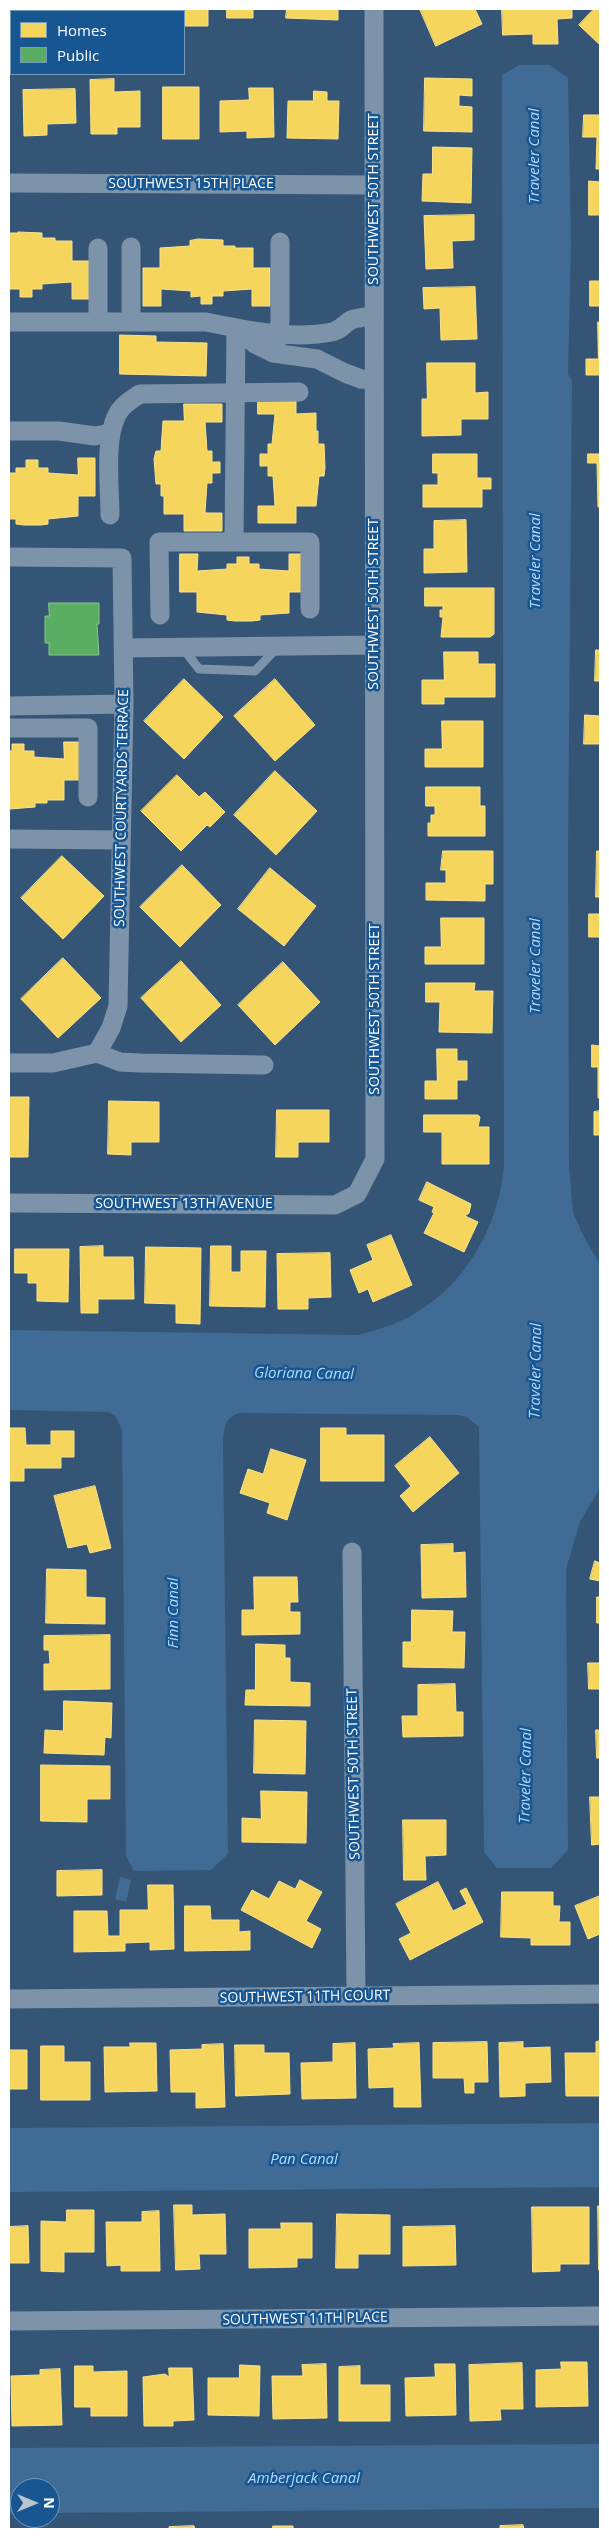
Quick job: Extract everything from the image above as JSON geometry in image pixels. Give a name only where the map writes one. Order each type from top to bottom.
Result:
[{"type":"street","name":"SOUTHWEST 50TH STREET","points":[[357,1194],[375,1159],[374,9]]},
{"type":"street","name":"SOUTHWEST 15TH PLACE","points":[[9,183],[373,185]]},
{"type":"street","points":[[273,353],[279,332],[280,242]]},
{"type":"street","points":[[131,247],[131,322]]},
{"type":"street","points":[[98,248],[98,322]]},
{"type":"street","points":[[9,322],[206,322],[236,328],[279,332],[333,332],[341,329],[351,320],[374,316]]},
{"type":"street","points":[[236,328],[255,344],[273,353],[317,359],[361,378],[374,380]]},
{"type":"street","points":[[234,542],[236,328]]},
{"type":"street","points":[[333,332],[333,366]]},
{"type":"street","points":[[110,515],[111,433],[117,415],[125,404],[140,394],[299,392]]},
{"type":"street","points":[[9,431],[59,432],[95,436],[111,433]]},
{"type":"street","points":[[160,615],[159,542],[310,542],[310,609]]},
{"type":"street","name":"SOUTHWEST COURTYARDS TERRACE","points":[[9,557],[122,558],[124,704],[118,1006],[111,1028],[97,1053]]},
{"type":"street","points":[[124,648],[374,644]]},
{"type":"street","points":[[9,706],[124,704]]},
{"type":"street","points":[[9,728],[88,728],[88,798]]},
{"type":"street","points":[[9,839],[121,840]]},
{"type":"street","points":[[9,1062],[52,1063],[97,1053],[120,1062],[140,1064],[264,1065]]},
{"type":"street","name":"SOUTHWEST 13TH AVENUE","points":[[9,1202],[335,1205],[357,1194]]},
{"type":"street","name":"SOUTHWEST 50TH STREET","points":[[352,1552],[356,1996]]},
{"type":"street","name":"SOUTHWEST 11TH COURT","points":[[9,1999],[600,1994]]},
{"type":"street","name":"SOUTHWEST 11TH PLACE","points":[[9,2321],[600,2316]]},
{"type":"water","points":[[519,65],[550,65],[568,78],[571,245],[568,374],[572,381],[568,855],[569,1166],[573,1212],[600,1265],[600,1488],[580,1522],[566,1569],[568,1850],[551,1868],[497,1868],[484,1852],[479,1427],[467,1417],[458,1415],[240,1413],[231,1417],[226,1424],[223,1442],[228,1854],[211,1870],[134,1871],[126,1856],[122,1430],[115,1415],[108,1412],[9,1410],[9,1330],[358,1335],[391,1325],[415,1314],[436,1299],[454,1282],[470,1262],[483,1240],[493,1216],[504,1166],[502,75]]},
{"type":"water","points":[[120,1877],[131,1880],[126,1902],[115,1899]]},
{"type":"water","name":"Pan Canal","points":[[600,2123],[600,2187],[9,2192],[9,2128]]},
{"type":"water","name":"Amberjack Canal","points":[[600,2444],[600,2508],[60,2513],[60,2478],[10,2478],[9,2514],[9,2448]]},
{"type":"building: Homes","points":[[26,9],[73,9],[73,10]]},
{"type":"building: Homes","points":[[93,9],[139,9],[139,10]]},
{"type":"building: Homes","points":[[208,9],[208,26],[185,26],[185,10],[156,10]]},
{"type":"building: Homes","points":[[227,9],[253,9],[253,18],[227,18]]},
{"type":"building: Homes","points":[[287,9],[338,9],[338,20],[286,18]]},
{"type":"building: Homes","points":[[420,9],[475,9],[482,24],[436,46]]},
{"type":"building: Homes","points":[[502,9],[572,9],[572,18],[557,19],[558,44],[533,44],[533,34],[503,35]]},
{"type":"building: Homes","points":[[594,9],[600,9],[600,45],[579,25]]},
{"type":"building: Homes","points":[[425,78],[472,79],[472,96],[459,95],[459,106],[472,107],[472,132],[424,131]]},
{"type":"building: Homes","points":[[114,79],[114,92],[140,91],[140,127],[117,127],[117,134],[91,134],[90,80]]},
{"type":"building: Homes","points":[[163,87],[199,87],[199,139],[163,139]]},
{"type":"building: Homes","points":[[249,88],[273,88],[274,137],[247,138],[247,131],[220,132],[220,101],[249,100]]},
{"type":"building: Homes","points":[[75,89],[76,123],[47,124],[47,135],[24,136],[23,90]]},
{"type":"building: Homes","points":[[314,91],[327,92],[327,101],[339,101],[338,139],[287,138],[288,101],[313,101]]},
{"type":"building: Homes","points":[[584,115],[600,115],[600,169],[596,169],[597,137],[583,137]]},
{"type":"building: Homes","points":[[433,147],[472,148],[471,203],[422,201],[423,174],[432,174]]},
{"type":"building: Homes","points":[[589,181],[600,182],[600,215],[589,215]]},
{"type":"building: Homes","points":[[474,215],[474,240],[452,241],[453,268],[426,269],[424,216]]},
{"type":"building: Homes","points":[[10,233],[42,233],[42,238],[55,238],[55,241],[72,241],[72,261],[89,261],[89,299],[72,299],[72,282],[42,284],[42,289],[32,289],[32,297],[20,297],[20,289],[10,289],[9,238]]},
{"type":"building: Homes","points":[[198,239],[223,240],[223,246],[253,248],[253,268],[270,268],[270,306],[252,306],[252,289],[223,291],[223,296],[212,296],[212,304],[201,304],[201,296],[191,297],[191,291],[161,289],[161,306],[143,306],[143,268],[160,268],[160,248],[190,246],[190,241]]},
{"type":"building: Homes","points":[[590,281],[600,281],[600,306],[590,306]]},
{"type":"building: Homes","points":[[475,287],[477,339],[441,340],[440,308],[424,309],[423,288]]},
{"type":"building: Homes","points":[[598,322],[600,322],[600,375],[586,375],[586,359],[598,359]]},
{"type":"building: Homes","points":[[120,335],[156,336],[156,342],[207,343],[206,376],[120,374]]},
{"type":"building: Homes","points":[[427,363],[475,363],[475,393],[488,392],[488,419],[461,419],[461,435],[422,436],[422,399],[427,399]]},
{"type":"building: Homes","points":[[258,397],[296,397],[296,414],[316,413],[318,444],[324,444],[324,476],[319,476],[316,506],[296,506],[296,523],[258,523],[258,506],[275,506],[273,476],[268,476],[268,466],[260,466],[260,454],[268,454],[268,444],[272,444],[275,414],[258,414]]},
{"type":"building: Homes","points":[[184,404],[222,404],[222,422],[205,422],[207,451],[212,451],[212,462],[220,462],[220,473],[212,473],[212,483],[207,483],[205,513],[222,513],[222,531],[184,531],[184,514],[164,514],[164,496],[161,496],[161,484],[156,484],[154,459],[156,451],[161,451],[163,421],[184,421]]},
{"type":"building: Homes","points":[[433,454],[477,454],[477,478],[491,478],[491,489],[482,489],[482,507],[423,507],[423,485],[438,485],[438,473],[433,473]]},
{"type":"building: Homes","points":[[588,454],[600,454],[600,507],[598,507],[597,463],[588,463]]},
{"type":"building: Homes","points":[[78,458],[95,458],[95,496],[78,496],[78,516],[48,519],[48,524],[41,525],[16,524],[16,519],[9,519],[9,473],[16,473],[16,468],[26,468],[26,460],[38,460],[38,468],[48,468],[48,473],[78,475]]},
{"type":"building: Homes","points":[[466,520],[467,572],[424,573],[424,549],[434,549],[434,521]]},
{"type":"building: Homes","points":[[180,554],[198,554],[197,571],[227,569],[227,564],[237,564],[237,557],[249,557],[249,564],[259,564],[259,569],[289,571],[289,554],[306,554],[306,592],[289,592],[289,613],[260,615],[260,620],[227,620],[227,615],[197,612],[197,592],[180,592]]},
{"type":"building: Homes","points":[[425,588],[494,588],[494,634],[490,637],[441,637],[443,617],[440,617],[440,610],[443,610],[443,606],[425,606]]},
{"type":"building: Homes","points":[[596,650],[600,650],[600,681],[595,681]]},
{"type":"building: Homes","points":[[444,652],[478,652],[478,664],[495,664],[495,697],[444,697],[444,704],[422,704],[422,680],[444,680]]},
{"type":"building: Homes","points":[[184,679],[223,717],[184,759],[144,721]]},
{"type":"building: Homes","points":[[275,679],[315,725],[275,761],[234,716]]},
{"type":"building: Homes","points":[[585,715],[600,716],[600,744],[584,744]]},
{"type":"building: Homes","points":[[442,721],[483,721],[483,767],[425,767],[425,749],[442,749]]},
{"type":"building: Homes","points":[[64,742],[81,742],[81,780],[64,780],[64,800],[47,800],[47,803],[35,803],[35,807],[10,809],[9,751],[12,751],[12,744],[24,744],[24,751],[34,751],[34,757],[64,759]]},
{"type":"building: Homes","points":[[275,771],[317,811],[276,855],[234,815]]},
{"type":"building: Homes","points":[[177,775],[199,797],[205,792],[225,812],[210,827],[207,825],[181,851],[141,811]]},
{"type":"building: Homes","points":[[426,787],[480,787],[480,806],[485,806],[485,836],[428,836],[428,823],[431,823],[431,815],[435,815],[435,806],[426,806]]},
{"type":"building: Homes","points":[[443,851],[493,851],[493,884],[485,884],[485,901],[426,900],[426,883],[446,883],[446,870],[441,870]]},
{"type":"building: Homes","points":[[597,851],[600,851],[600,897],[596,897]]},
{"type":"building: Homes","points":[[62,856],[104,896],[63,939],[21,898]]},
{"type":"building: Homes","points":[[182,865],[221,905],[180,947],[140,907]]},
{"type":"building: Homes","points":[[270,868],[316,906],[284,946],[238,909]]},
{"type":"building: Homes","points":[[589,914],[600,914],[600,937],[589,937]]},
{"type":"building: Homes","points":[[441,918],[484,918],[484,964],[425,964],[425,947],[441,947]]},
{"type":"building: Homes","points":[[63,958],[101,998],[58,1038],[21,999]]},
{"type":"building: Homes","points":[[181,961],[221,1005],[181,1042],[141,998]]},
{"type":"building: Homes","points":[[283,962],[320,1002],[275,1045],[238,1005]]},
{"type":"building: Homes","points":[[426,983],[475,983],[474,991],[493,991],[492,1033],[439,1032],[440,1002],[426,1002]]},
{"type":"building: Homes","points":[[592,1045],[600,1046],[600,1098],[598,1098],[598,1067],[592,1067]]},
{"type":"building: Homes","points":[[437,1049],[457,1049],[457,1061],[467,1061],[467,1080],[457,1080],[457,1099],[425,1099],[425,1081],[437,1081]]},
{"type":"building: Homes","points":[[9,1097],[29,1097],[28,1157],[9,1157]]},
{"type":"building: Homes","points":[[109,1101],[159,1102],[159,1142],[131,1142],[131,1155],[108,1154]]},
{"type":"building: Homes","points":[[277,1110],[329,1110],[329,1142],[298,1142],[298,1157],[276,1157]]},
{"type":"building: Homes","points":[[600,1111],[600,1135],[594,1135],[594,1112]]},
{"type":"building: Homes","points":[[424,1115],[478,1115],[480,1117],[478,1127],[489,1127],[489,1164],[442,1164],[442,1132],[424,1132]]},
{"type":"building: Homes","points":[[427,1182],[471,1204],[469,1213],[465,1216],[478,1222],[464,1252],[424,1233],[434,1213],[432,1212],[434,1207],[419,1200]]},
{"type":"building: Homes","points":[[391,1235],[412,1285],[373,1302],[368,1289],[359,1293],[350,1270],[373,1260],[367,1245]]},
{"type":"building: Homes","points":[[103,1246],[103,1257],[133,1257],[134,1299],[98,1299],[98,1313],[81,1313],[80,1247]]},
{"type":"building: Homes","points":[[211,1246],[231,1246],[231,1272],[241,1272],[241,1251],[266,1251],[265,1307],[210,1306]]},
{"type":"building: Homes","points":[[146,1247],[201,1248],[200,1324],[176,1323],[176,1304],[145,1303]]},
{"type":"building: Homes","points":[[15,1249],[69,1249],[68,1302],[37,1301],[37,1283],[28,1283],[28,1273],[15,1273]]},
{"type":"building: Homes","points":[[330,1253],[331,1297],[308,1298],[308,1309],[278,1309],[277,1254]]},
{"type":"building: Homes","points":[[9,1428],[25,1428],[26,1445],[51,1445],[51,1431],[74,1431],[74,1457],[61,1457],[61,1468],[24,1468],[24,1481],[9,1481]]},
{"type":"building: Homes","points":[[321,1428],[346,1428],[346,1435],[384,1435],[384,1481],[321,1481]]},
{"type":"building: Homes","points":[[430,1437],[459,1473],[413,1512],[400,1496],[411,1486],[395,1466]]},
{"type":"building: Homes","points":[[271,1449],[306,1460],[287,1520],[267,1513],[270,1503],[240,1493],[248,1469],[263,1474]]},
{"type":"building: Homes","points":[[95,1486],[111,1548],[90,1553],[87,1544],[68,1548],[54,1496]]},
{"type":"building: Homes","points":[[453,1544],[453,1553],[465,1552],[466,1597],[422,1598],[421,1545]]},
{"type":"building: Homes","points":[[595,1561],[600,1563],[600,1581],[590,1579]]},
{"type":"building: Homes","points":[[47,1569],[86,1570],[86,1597],[105,1598],[105,1624],[46,1623]]},
{"type":"building: Homes","points":[[254,1577],[297,1577],[298,1602],[290,1602],[290,1612],[300,1612],[300,1634],[242,1635],[242,1610],[254,1610]]},
{"type":"building: Homes","points":[[597,1597],[600,1597],[600,1623],[597,1623]]},
{"type":"building: Homes","points":[[412,1610],[453,1611],[452,1632],[465,1632],[464,1668],[403,1667],[403,1642],[411,1642]]},
{"type":"building: Homes","points":[[110,1635],[110,1689],[44,1690],[44,1664],[50,1664],[49,1650],[44,1650],[44,1636]]},
{"type":"building: Homes","points":[[256,1644],[285,1645],[285,1658],[290,1658],[290,1682],[310,1683],[310,1706],[245,1705],[246,1690],[255,1690]]},
{"type":"building: Homes","points":[[588,1663],[600,1663],[600,1689],[589,1689]]},
{"type":"building: Homes","points":[[455,1684],[456,1712],[463,1712],[463,1736],[403,1737],[402,1716],[418,1716],[418,1685]]},
{"type":"building: Homes","points":[[64,1701],[112,1703],[111,1738],[105,1737],[104,1755],[44,1753],[45,1730],[63,1731]]},
{"type":"building: Homes","points":[[255,1720],[306,1721],[305,1774],[254,1773]]},
{"type":"building: Homes","points":[[596,1730],[600,1730],[600,1758],[597,1758]]},
{"type":"building: Homes","points":[[41,1765],[110,1766],[110,1799],[87,1799],[87,1822],[41,1821]]},
{"type":"building: Homes","points":[[261,1791],[307,1792],[306,1843],[242,1842],[242,1818],[261,1819]]},
{"type":"building: Homes","points":[[590,1797],[600,1797],[600,1844],[592,1845]]},
{"type":"building: Homes","points":[[403,1820],[446,1820],[446,1855],[425,1856],[426,1880],[404,1880]]},
{"type":"building: Homes","points":[[102,1870],[102,1895],[57,1896],[57,1871]]},
{"type":"building: Homes","points":[[300,1880],[322,1892],[306,1921],[321,1929],[312,1948],[241,1910],[252,1890],[269,1899],[279,1881],[295,1889]]},
{"type":"building: Homes","points":[[438,1882],[453,1911],[467,1904],[460,1891],[466,1888],[483,1922],[410,1960],[399,1939],[411,1933],[396,1904]]},
{"type":"building: Homes","points":[[148,1885],[173,1885],[174,1949],[150,1950],[150,1942],[125,1943],[125,1951],[74,1952],[74,1911],[107,1911],[108,1936],[120,1936],[120,1910],[148,1910]]},
{"type":"building: Homes","points":[[502,1892],[553,1892],[553,1906],[560,1906],[559,1922],[570,1922],[570,1945],[531,1945],[531,1938],[501,1937]]},
{"type":"building: Homes","points":[[600,1896],[600,1934],[588,1939],[575,1906]]},
{"type":"building: Homes","points":[[185,1906],[210,1906],[211,1920],[239,1920],[239,1932],[250,1931],[250,1950],[185,1951]]},
{"type":"building: Homes","points":[[600,2041],[600,2096],[566,2096],[565,2053],[596,2053],[596,2042]]},
{"type":"building: Homes","points":[[487,2042],[488,2082],[474,2082],[474,2093],[465,2093],[464,2078],[433,2078],[433,2043]]},
{"type":"building: Homes","points":[[523,2042],[523,2048],[550,2047],[551,2082],[525,2083],[525,2096],[500,2097],[499,2043]]},
{"type":"building: Homes","points":[[130,2043],[156,2043],[157,2091],[105,2092],[104,2047],[130,2047]]},
{"type":"building: Homes","points":[[355,2043],[356,2098],[302,2099],[301,2063],[333,2062],[333,2044]]},
{"type":"building: Homes","points":[[419,2043],[421,2107],[394,2107],[394,2087],[369,2088],[368,2049],[394,2048],[393,2044]]},
{"type":"building: Homes","points":[[223,2044],[225,2107],[196,2108],[196,2092],[171,2092],[170,2050],[202,2049],[202,2045]]},
{"type":"building: Homes","points":[[235,2045],[264,2045],[264,2053],[289,2053],[290,2094],[236,2096]]},
{"type":"building: Homes","points":[[41,2046],[64,2046],[64,2062],[90,2062],[90,2100],[41,2100]]},
{"type":"building: Homes","points":[[9,2050],[27,2050],[27,2089],[9,2089]]},
{"type":"building: Homes","points":[[174,2205],[192,2205],[192,2215],[225,2214],[226,2254],[199,2254],[200,2269],[176,2270]]},
{"type":"building: Homes","points":[[598,2206],[600,2206],[600,2270],[599,2270]]},
{"type":"building: Homes","points":[[532,2207],[589,2207],[589,2264],[560,2264],[560,2271],[533,2272]]},
{"type":"building: Homes","points":[[67,2210],[94,2210],[94,2252],[64,2252],[64,2272],[41,2271],[41,2221],[66,2222]]},
{"type":"building: Homes","points":[[159,2211],[160,2271],[121,2271],[121,2265],[107,2266],[106,2222],[142,2222],[142,2212]]},
{"type":"building: Homes","points":[[337,2214],[390,2215],[390,2254],[358,2254],[358,2268],[336,2268]]},
{"type":"building: Homes","points":[[281,2223],[312,2223],[312,2258],[297,2258],[297,2267],[249,2268],[249,2229],[281,2229]]},
{"type":"building: Homes","points":[[28,2226],[29,2263],[9,2263],[9,2227]]},
{"type":"building: Homes","points":[[455,2226],[456,2265],[403,2266],[403,2227]]},
{"type":"building: Homes","points":[[561,2362],[587,2362],[588,2406],[536,2407],[536,2370],[561,2369]]},
{"type":"building: Homes","points":[[522,2363],[523,2409],[500,2409],[501,2420],[470,2421],[469,2365]]},
{"type":"building: Homes","points":[[326,2364],[327,2418],[273,2419],[272,2376],[303,2376],[302,2365]]},
{"type":"building: Homes","points":[[435,2364],[455,2364],[456,2415],[406,2416],[405,2378],[435,2377]]},
{"type":"building: Homes","points":[[240,2365],[260,2366],[259,2416],[208,2415],[208,2378],[239,2378]]},
{"type":"building: Homes","points":[[75,2366],[93,2366],[93,2372],[127,2371],[127,2416],[91,2416],[91,2407],[75,2407]]},
{"type":"building: Homes","points":[[360,2366],[360,2385],[390,2385],[390,2421],[339,2421],[339,2367]]},
{"type":"building: Homes","points":[[169,2368],[192,2368],[194,2420],[173,2421],[173,2426],[144,2426],[143,2377],[165,2374],[169,2377]]},
{"type":"building: Homes","points":[[60,2369],[62,2425],[12,2426],[11,2376],[40,2375],[40,2370]]},
{"type":"building: Homes","points":[[523,2525],[524,2529],[500,2529],[500,2526]]},
{"type":"building: Homes","points":[[194,2526],[195,2529],[169,2529],[169,2527]]},
{"type":"building: Homes","points":[[273,2526],[293,2526],[293,2529],[273,2529]]},
{"type":"building: Public","points":[[49,603],[99,603],[99,624],[97,624],[99,655],[49,655],[49,643],[45,643],[45,616],[49,616]]},
{"type":"water label","name":"Traveler Canal","points":[[535,156]]},
{"type":"water label","name":"Traveler Canal","points":[[536,561]]},
{"type":"water label","name":"Traveler Canal","points":[[536,966]]},
{"type":"water label","name":"Traveler Canal","points":[[536,1371]]},
{"type":"water label","name":"Gloriana Canal","points":[[304,1374]]},
{"type":"water label","name":"Finn Canal","points":[[174,1613]]},
{"type":"water label","name":"Traveler Canal","points":[[526,1776]]}]
